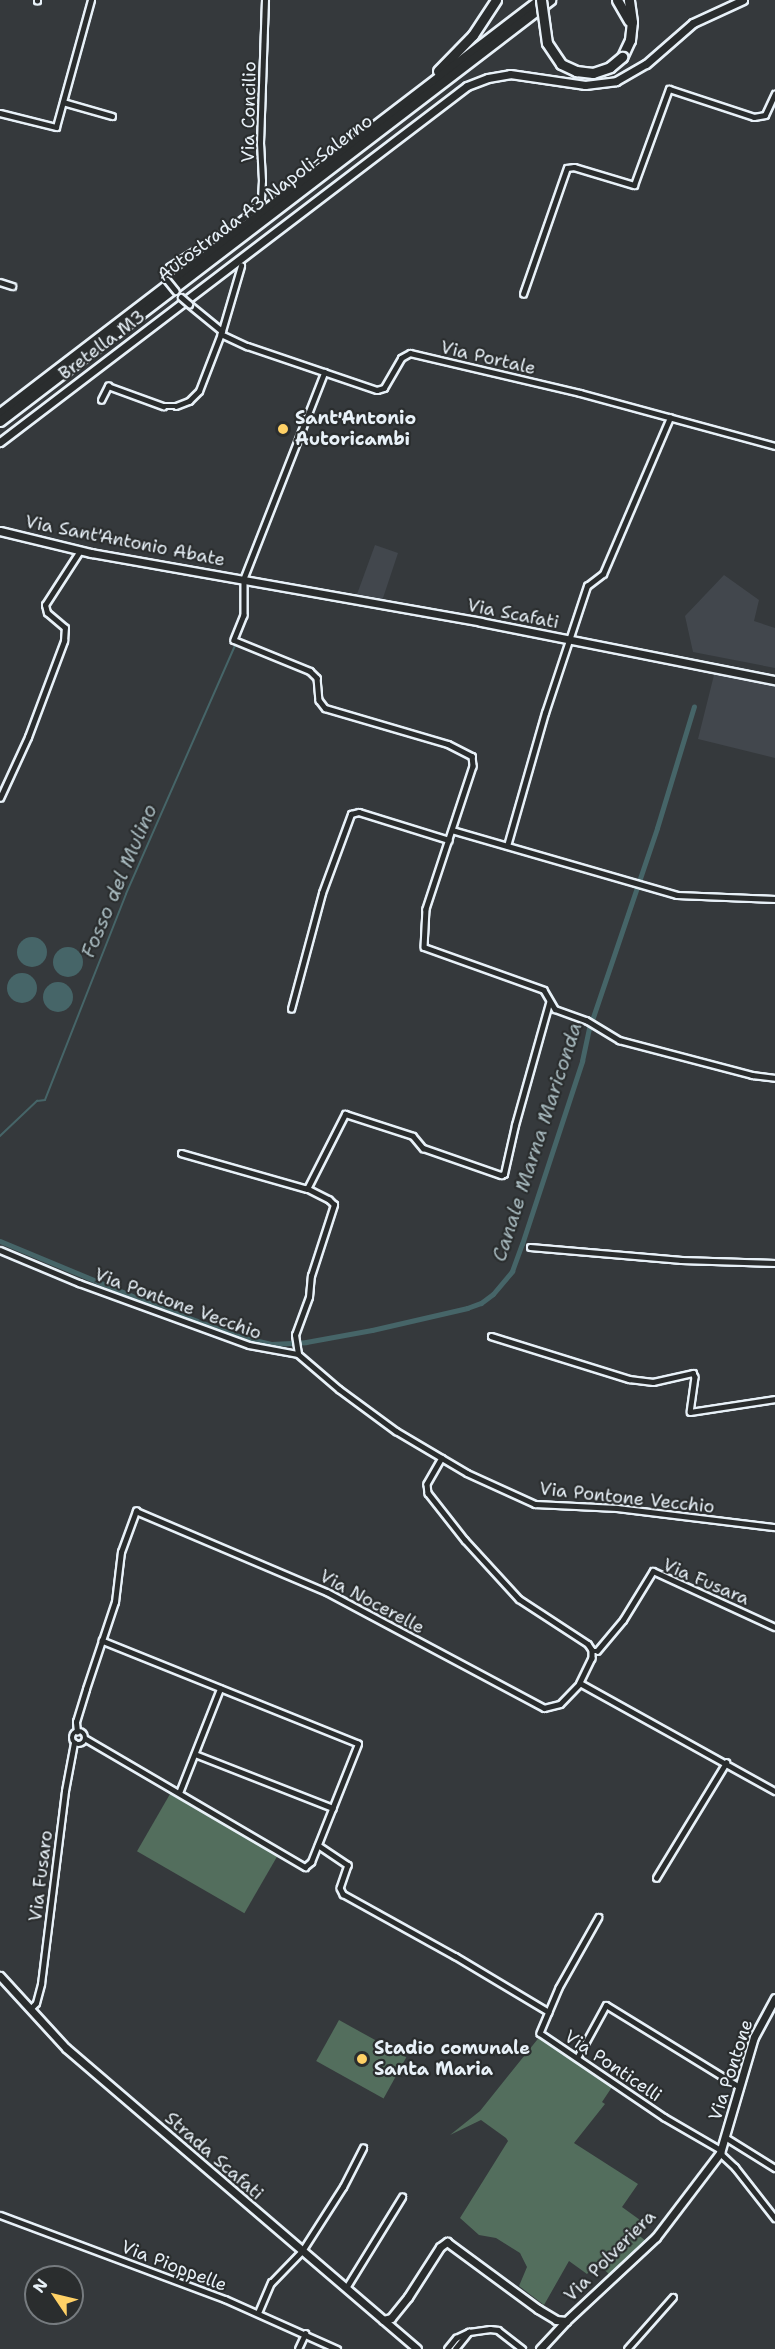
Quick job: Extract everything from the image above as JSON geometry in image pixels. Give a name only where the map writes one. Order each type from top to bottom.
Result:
[{"type":"highway","points":[[363,135],[460,50],[496,0]]},
{"type":"highway","points":[[540,0],[547,44],[561,64],[576,71],[593,73],[610,67],[622,57],[631,32],[629,0]]},
{"type":"highway","name":"Autostrada A3 Napoli-Salerno","points":[[0,413],[540,0]]},
{"type":"highway","name":"Autostrada A3 Napoli-Salerno","points":[[0,421],[550,0]]},
{"type":"highway","points":[[498,39],[558,0]]},
{"type":"highway","points":[[617,0],[627,15],[631,32]]},
{"type":"street","points":[[0,113],[56,127],[91,0]]},
{"type":"street","name":"Via Concilio","points":[[222,332],[181,297],[165,273],[169,267],[254,210],[261,199],[260,143],[265,0]]},
{"type":"street","name":"Bretella M3","points":[[0,442],[467,87],[488,78],[510,74],[579,85],[606,84],[635,71],[708,14],[743,0]]},
{"type":"street","points":[[524,294],[567,168],[574,167],[634,185],[669,89],[754,117],[765,115],[775,94]]},
{"type":"street","points":[[63,102],[112,116]]},
{"type":"street","points":[[101,400],[108,386],[163,406],[176,406],[189,401],[199,391],[222,332],[241,266]]},
{"type":"street","points":[[0,282],[12,286]]},
{"type":"street","name":"Via Portale","points":[[222,332],[247,346],[382,390],[401,358],[410,353],[580,393],[775,446]]},
{"type":"street","points":[[324,372],[244,579],[244,615],[237,642],[310,671],[317,678],[319,700],[325,708],[448,744],[472,756],[473,766],[426,909],[424,947],[544,990],[555,1009],[586,1020],[619,1040],[752,1075],[775,1078]]},
{"type":"street","points":[[507,846],[567,640],[586,586],[603,574],[670,418]]},
{"type":"street","name":"Via Sant'Antonio Abate","points":[[0,531],[80,550],[244,579]]},
{"type":"street","points":[[0,798],[28,737],[64,641],[65,628],[47,613],[45,604],[80,550]]},
{"type":"street","name":"Via Scafati","points":[[244,579],[775,680]]},
{"type":"street","points":[[291,1009],[322,893],[351,814],[359,812],[449,840]]},
{"type":"street","points":[[452,830],[643,884],[677,896],[775,899]]},
{"type":"street","points":[[307,1189],[345,1114],[413,1136],[423,1148],[501,1175],[504,1174],[514,1125],[550,1000]]},
{"type":"street","points":[[181,1153],[307,1189],[330,1200],[334,1205],[311,1275],[309,1297],[295,1335],[297,1351]]},
{"type":"street","points":[[530,1246],[681,1260],[775,1263]]},
{"type":"street","name":"Via Pontone Vecchio","points":[[0,1250],[79,1283],[249,1345],[297,1351],[339,1389],[396,1431],[442,1458],[535,1504],[617,1508],[775,1527]]},
{"type":"street","points":[[491,1336],[629,1379],[653,1382],[693,1373],[695,1377],[690,1412],[775,1399]]},
{"type":"street","points":[[442,1458],[427,1484],[428,1493],[471,1548],[519,1599],[588,1644],[592,1652]]},
{"type":"street","name":"Via Fusaro","points":[[30,2009],[36,2003],[40,1990],[65,1791],[74,1743],[73,1737],[77,1732],[76,1722],[115,1602],[121,1552],[134,1514],[136,1511],[140,1512]]},
{"type":"street","name":"Via Nocerelle","points":[[140,1512],[327,1592],[538,1705],[556,1707],[580,1683],[592,1658],[592,1652]]},
{"type":"street","name":"Via Fusara","points":[[592,1652],[597,1651],[623,1620],[652,1571],[775,1627]]},
{"type":"street","points":[[77,1732],[84,1733],[86,1739],[303,1867],[310,1864],[358,1744],[102,1641]]},
{"type":"street","points":[[580,1683],[775,1791]]},
{"type":"street","points":[[179,1793],[220,1689]]},
{"type":"street","points":[[74,1743],[83,1744],[86,1739]]},
{"type":"street","points":[[195,1754],[333,1808]]},
{"type":"street","points":[[656,1878],[726,1763]]},
{"type":"street","points":[[318,1845],[348,1865],[340,1888],[343,1894],[455,1956],[549,2012]]},
{"type":"street","name":"Via Ponticelli","points":[[599,1917],[559,1988],[540,2033],[664,2117],[720,2151],[775,2218]]},
{"type":"street","name":"Strada Scafati","points":[[0,1976],[66,2048],[417,2349]]},
{"type":"street","name":"Via Pontone","points":[[720,2151],[754,2037],[767,2008],[775,1998]]},
{"type":"street","points":[[577,2058],[606,2005],[740,2087]]},
{"type":"street","points":[[724,2137],[775,2168]]},
{"type":"street","points":[[258,2313],[272,2283],[302,2251],[343,2187],[363,2148]]},
{"type":"street","name":"Via Polveriera","points":[[540,2349],[566,2321],[646,2247],[720,2151]]},
{"type":"street","points":[[346,2288],[402,2197]]},
{"type":"street","name":"Via Pioppelle","points":[[0,2215],[258,2313],[337,2349]]},
{"type":"street","points":[[383,2320],[390,2318],[408,2297],[440,2247],[447,2242],[556,2320],[566,2321]]},
{"type":"street","points":[[627,2349],[673,2297]]},
{"type":"street","points":[[556,2320],[558,2329]]},
{"type":"street","points":[[447,2349],[456,2338],[469,2332],[498,2330],[522,2349]]},
{"type":"street","points":[[455,2349],[469,2332]]},
{"type":"street","points":[[298,2349],[305,2334]]},
{"type":"shaded area","points":[[375,545],[398,553],[382,601],[356,597]]},
{"type":"shaded area","points":[[724,575],[759,600],[754,621],[775,628],[775,668],[693,652],[685,616]]},
{"type":"shaded area","points":[[715,671],[775,686],[775,758],[698,739]]},
{"type":"green space","points":[[170,1794],[277,1856],[244,1913],[137,1851]]},
{"type":"green space","name":"Stadio comunale Santa Maria","points":[[339,2020],[406,2057],[384,2098],[316,2061]]},
{"type":"green space","points":[[541,2035],[614,2084],[602,2102],[605,2104],[574,2143],[638,2184],[622,2207],[640,2220],[637,2224],[642,2227],[637,2234],[646,2241],[610,2275],[597,2263],[587,2274],[569,2261],[544,2305],[519,2286],[527,2267],[520,2253],[496,2238],[479,2235],[460,2218],[508,2141],[481,2120],[450,2135],[480,2111]]},
{"type":"water","points":[[32,937],[43,941],[47,952],[43,963],[32,967],[21,963],[17,952],[21,941]]},
{"type":"water","points":[[68,947],[79,951],[83,962],[79,973],[68,977],[57,973],[53,962],[57,951]]},
{"type":"water","points":[[22,973],[33,977],[37,988],[33,999],[22,1003],[11,999],[7,988],[11,977]]},
{"type":"water","points":[[58,982],[69,986],[73,997],[69,1008],[58,1012],[47,1008],[43,997],[47,986]]},
{"type":"waterway","name":"Fosso del Mulino","points":[[238,639],[246,620]]},
{"type":"waterway","name":"Fosso del Mulino","points":[[0,1136],[37,1101],[45,1100],[126,894],[236,643]]},
{"type":"waterway","name":"Canale Marna Mariconda","points":[[0,1241],[154,1305],[241,1337],[271,1344],[306,1342],[372,1330],[467,1308],[481,1303],[493,1294],[512,1271],[522,1244],[582,1061],[589,1029],[657,828],[694,706]]},
{"type":"place","name":"Sant'Antonio Autoricambi","points":[[283,429]]},
{"type":"place","name":"Stadio comunale Santa Maria","points":[[362,2059]]}]
